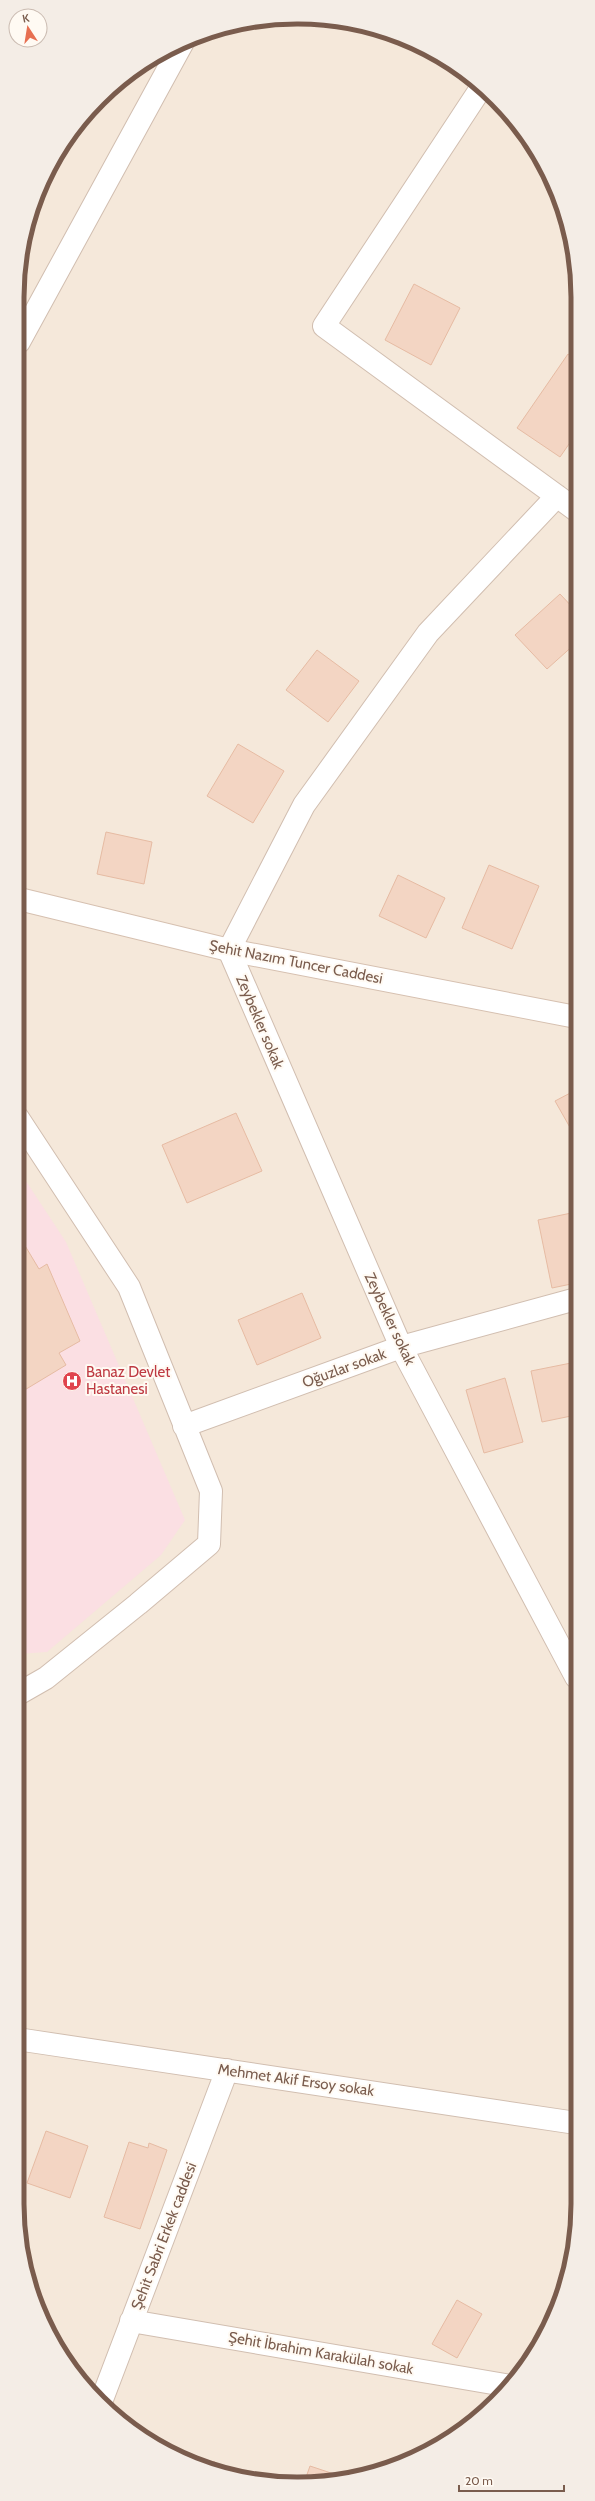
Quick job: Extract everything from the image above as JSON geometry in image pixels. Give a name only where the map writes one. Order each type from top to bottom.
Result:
[{"type":"street","points":[[24,333],[179,51]]},
{"type":"street","points":[[229,950],[304,805],[424,639],[570,505],[324,326],[478,92]]},
{"type":"street","name":"Şehit Nazım Tuncer Caddesi","points":[[24,900],[229,950],[571,1016]]},
{"type":"street","name":"Zeybekler sokak","points":[[229,950],[401,1347],[571,1668]]},
{"type":"street","points":[[24,1127],[129,1287],[211,1491],[209,1544],[138,1604],[46,1678],[24,1691]]},
{"type":"street","name":"Oğuzlar sokak","points":[[184,1426],[401,1347],[571,1300]]},
{"type":"street","name":"Mehmet Akif Ersoy sokak","points":[[24,2040],[571,2122]]},
{"type":"street","name":"Şehit Sabri Erkek caddesi","points":[[103,2396],[227,2070]]},
{"type":"street","name":"Şehit İbrahim Karakülah sokak","points":[[131,2321],[502,2385]]},
{"type":"shaded area","points":[[298,24],[333,26],[368,33],[418,52],[449,70],[491,104],[525,146],[543,177],[562,227],[569,262],[571,298],[571,2204],[569,2239],[562,2274],[543,2324],[525,2355],[514,2370],[491,2397],[478,2409],[449,2431],[418,2449],[402,2456],[368,2468],[351,2472],[333,2475],[298,2477],[262,2475],[244,2472],[227,2468],[193,2456],[177,2449],[146,2431],[104,2397],[70,2355],[52,2324],[33,2274],[26,2239],[24,298],[26,262],[33,227],[45,193],[61,161],[70,146],[92,117],[117,92],[131,81],[146,70],[177,52],[227,33],[262,26]]},
{"type":"shaded area","name":"Banaz Devlet Hastanesi","points":[[24,1178],[66,1242],[185,1520],[161,1555],[47,1652],[24,1654]]},
{"type":"building","points":[[414,284],[460,308],[431,365],[385,340]]},
{"type":"building","points":[[568,354],[571,356],[571,441],[560,457],[517,428]]},
{"type":"building","points":[[560,594],[571,606],[571,647],[547,669],[515,635]]},
{"type":"building","points":[[317,650],[359,681],[328,722],[286,690]]},
{"type":"building","points":[[238,744],[284,771],[253,823],[207,796]]},
{"type":"building","points":[[106,832],[152,842],[144,884],[97,874]]},
{"type":"building","points":[[489,865],[539,886],[512,949],[462,928]]},
{"type":"building","points":[[398,875],[445,898],[426,938],[379,916]]},
{"type":"building","points":[[571,1093],[571,1129],[555,1101]]},
{"type":"building","points":[[236,1113],[262,1171],[187,1203],[162,1145]]},
{"type":"building","points":[[571,1213],[571,1284],[552,1288],[538,1220]]},
{"type":"building","points":[[24,1244],[39,1269],[47,1264],[80,1341],[59,1353],[66,1365],[24,1390]]},
{"type":"building","points":[[302,1293],[321,1338],[257,1365],[238,1320]]},
{"type":"building","points":[[571,1363],[571,1416],[542,1422],[531,1371]]},
{"type":"building","points":[[505,1378],[523,1442],[484,1453],[466,1390]]},
{"type":"building","points":[[46,2131],[88,2146],[70,2198],[27,2183]]},
{"type":"building","points":[[129,2142],[148,2148],[149,2143],[167,2150],[140,2229],[104,2217]]},
{"type":"building","points":[[457,2300],[482,2314],[457,2358],[432,2344]]},
{"type":"building","points":[[310,2466],[336,2475],[333,2475],[306,2477]]},
{"type":"place","name":"Banaz Devlet Hastanesi","points":[[72,1381]]}]
